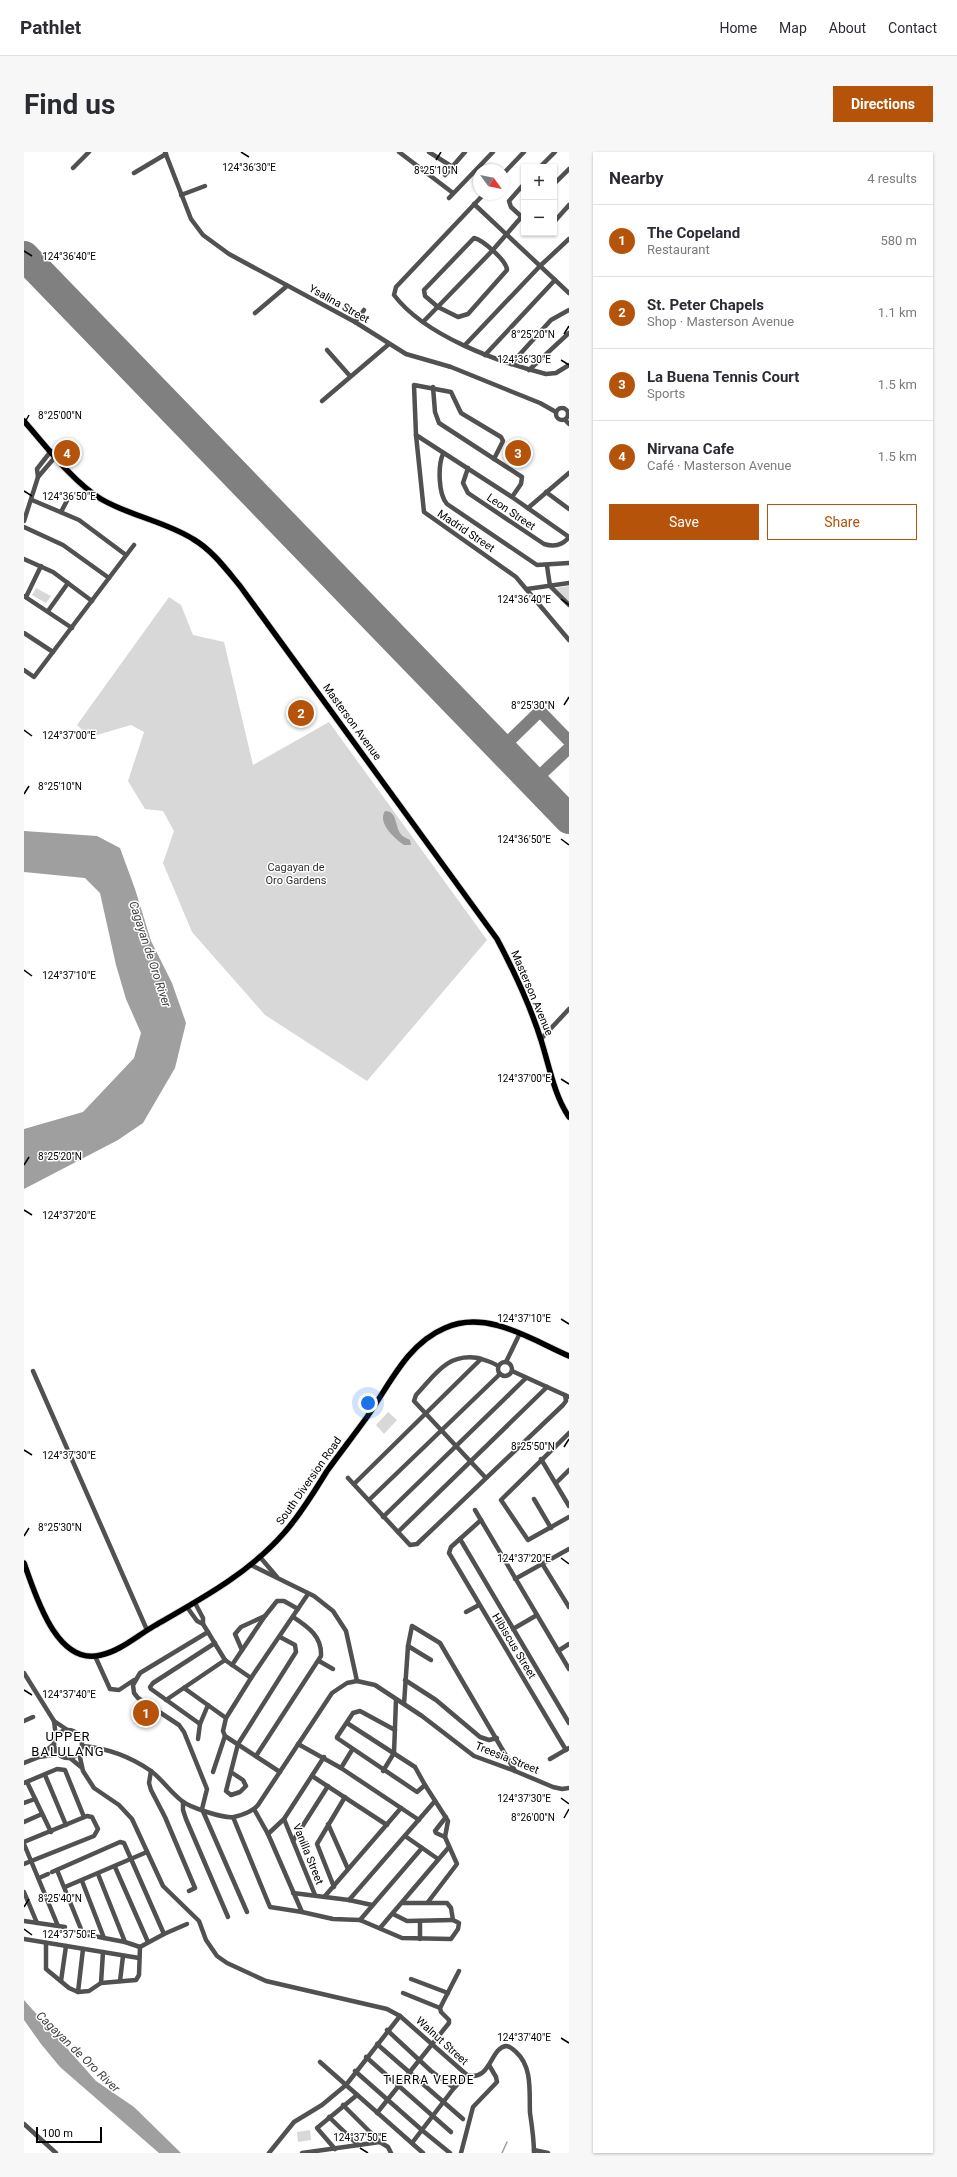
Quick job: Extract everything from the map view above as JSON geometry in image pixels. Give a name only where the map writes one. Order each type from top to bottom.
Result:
[{"type":"main road","name":"Masterson Avenue","points":[[24,421],[51,451],[99,498],[112,505],[194,539],[214,555],[240,586],[490,929],[517,978],[541,1039],[560,1102],[569,1117]]},
{"type":"main road","name":"South Diversion Road","points":[[95,1656],[114,1650],[195,1603],[251,1565],[260,1557],[292,1524],[405,1360],[421,1342],[446,1327],[465,1323],[490,1324],[520,1333],[569,1356]]},
{"type":"main road","points":[[24,1563],[55,1634],[75,1651],[95,1656]]},
{"type":"street","points":[[74,168],[89,152]]},
{"type":"street","points":[[399,152],[453,193]]},
{"type":"street","points":[[429,152],[451,166]]},
{"type":"street","points":[[445,175],[451,166],[465,152]]},
{"type":"street","points":[[449,198],[493,152]]},
{"type":"street","points":[[509,168],[524,152]]},
{"type":"street","points":[[543,164],[555,152]]},
{"type":"street","points":[[134,173],[166,153]]},
{"type":"street","name":"Ysalina Street","points":[[166,153],[191,219],[203,235],[229,254],[355,322],[406,354],[451,367],[540,403],[556,412],[557,418],[568,416]]},
{"type":"street","points":[[557,181],[569,169]]},
{"type":"street","points":[[181,195],[205,186]]},
{"type":"street","points":[[521,187],[508,201],[511,207],[521,215]]},
{"type":"street","points":[[478,200],[394,291],[398,301],[423,322],[485,355],[529,370],[551,374],[569,364]]},
{"type":"street","points":[[474,204],[569,293]]},
{"type":"street","points":[[557,219],[569,205]]},
{"type":"street","points":[[423,322],[521,219]]},
{"type":"street","points":[[474,238],[480,240],[506,262],[507,270],[468,314],[458,317],[438,307],[425,296],[424,290],[474,238]]},
{"type":"street","points":[[465,345],[540,266],[569,239]]},
{"type":"street","points":[[485,355],[555,280]]},
{"type":"street","points":[[255,313],[287,286]]},
{"type":"street","points":[[355,322],[364,310]]},
{"type":"street","points":[[511,364],[550,320],[569,310]]},
{"type":"street","points":[[529,370],[569,333]]},
{"type":"street","points":[[322,401],[389,344]]},
{"type":"street","points":[[327,350],[350,376]]},
{"type":"street","name":"Madrid Street","points":[[433,387],[414,385],[416,435],[424,512],[511,573],[527,589],[569,640]]},
{"type":"street","points":[[494,459],[502,445],[502,439],[458,410],[451,392],[433,387],[435,412],[439,423],[494,459],[522,477],[521,484],[512,497]]},
{"type":"street","points":[[556,412],[567,406],[569,424]]},
{"type":"street","points":[[416,435],[443,454],[468,468],[512,497],[569,537]]},
{"type":"street","points":[[24,521],[32,500],[38,477],[37,469],[51,451]]},
{"type":"street","points":[[443,454],[440,460],[440,472],[442,495],[447,504],[534,564],[547,566],[569,563]]},
{"type":"street","points":[[38,477],[56,456]]},
{"type":"street","points":[[42,462],[47,467]]},
{"type":"street","name":"Leon Street","points":[[468,468],[463,483],[465,490],[533,537],[544,544],[552,546],[562,543],[569,537]]},
{"type":"street","points":[[528,508],[569,473]]},
{"type":"street","points":[[546,492],[568,508]]},
{"type":"street","points":[[61,512],[70,495]]},
{"type":"street","points":[[32,500],[84,523],[126,555]]},
{"type":"street","points":[[24,527],[63,545],[109,578]]},
{"type":"street","points":[[24,670],[34,677],[134,545]]},
{"type":"street","points":[[24,559],[41,566],[68,583],[92,601]]},
{"type":"street","points":[[41,566],[25,596],[72,628]]},
{"type":"street","points":[[547,566],[550,586],[569,605]]},
{"type":"street","points":[[48,611],[68,583]]},
{"type":"street","points":[[527,589],[569,583]]},
{"type":"street","points":[[24,633],[53,652]]},
{"type":"street","points":[[541,1039],[569,1009]]},
{"type":"street","points":[[506,1362],[520,1333]]},
{"type":"street","points":[[485,1477],[440,1431],[415,1403],[414,1399],[441,1368],[452,1360],[468,1356],[481,1359],[498,1366]]},
{"type":"street","points":[[354,1484],[481,1359]]},
{"type":"street","points":[[498,1366],[502,1362],[506,1362],[511,1365],[512,1371]]},
{"type":"street","points":[[498,1366],[500,1374]]},
{"type":"street","points":[[33,1371],[147,1630]]},
{"type":"street","points":[[500,1374],[507,1376],[512,1371]]},
{"type":"street","points":[[348,1478],[410,1545],[416,1544],[566,1401],[567,1396],[512,1371]]},
{"type":"street","points":[[368,1500],[500,1374]]},
{"type":"street","points":[[383,1517],[526,1378]]},
{"type":"street","points":[[398,1532],[547,1387]]},
{"type":"street","points":[[569,1433],[501,1500],[528,1540],[569,1517]]},
{"type":"street","points":[[541,1459],[569,1506]]},
{"type":"street","points":[[556,1483],[569,1470]]},
{"type":"street","points":[[534,1499],[551,1528]]},
{"type":"street","points":[[475,1510],[569,1669]]},
{"type":"street","points":[[481,1520],[460,1539],[569,1723]]},
{"type":"street","name":"Hibiscus Street","points":[[460,1539],[449,1550],[449,1553],[567,1749]]},
{"type":"street","points":[[515,1579],[569,1550]]},
{"type":"street","points":[[260,1557],[280,1580]]},
{"type":"street","points":[[82,1746],[95,1747],[114,1753],[151,1771],[183,1802],[202,1809],[233,1817],[254,1809],[332,1693],[338,1687],[357,1681],[348,1639],[341,1620],[325,1604],[251,1565]]},
{"type":"street","points":[[543,1565],[569,1607]]},
{"type":"street","points":[[213,1772],[225,1736],[223,1731],[226,1718],[251,1678],[308,1594]]},
{"type":"street","points":[[232,1665],[265,1616],[279,1601],[298,1609]]},
{"type":"street","points":[[195,1603],[203,1618],[203,1624]]},
{"type":"street","points":[[466,1612],[479,1605]]},
{"type":"street","points":[[187,1607],[197,1621],[203,1624],[226,1660],[251,1678]]},
{"type":"street","points":[[513,1629],[537,1615]]},
{"type":"street","points":[[242,1650],[234,1637],[236,1631],[255,1619],[265,1616]]},
{"type":"street","points":[[256,1756],[319,1661],[321,1651],[316,1636],[312,1630],[293,1617]]},
{"type":"street","points":[[404,1704],[408,1646],[412,1626],[440,1642],[515,1771]]},
{"type":"street","points":[[95,1656],[110,1689],[119,1690],[134,1680],[140,1673],[208,1632]]},
{"type":"street","points":[[231,1772],[246,1782],[244,1790],[231,1795],[226,1791],[238,1744],[296,1652],[295,1645],[280,1637]]},
{"type":"street","points":[[200,1724],[151,1689],[151,1685],[215,1643]]},
{"type":"street","points":[[558,1651],[569,1644]]},
{"type":"street","points":[[408,1646],[431,1660]]},
{"type":"street","points":[[166,1700],[226,1660]]},
{"type":"street","points":[[319,1661],[333,1669]]},
{"type":"street","points":[[24,1673],[54,1722],[56,1737],[54,1744],[39,1757]]},
{"type":"street","points":[[134,1680],[133,1685],[135,1695],[179,1725],[184,1732],[207,1789],[202,1809],[247,1912]]},
{"type":"street","points":[[405,1680],[436,1700],[480,1737],[489,1740],[497,1738]]},
{"type":"street","name":"Treesia Street","points":[[357,1681],[375,1685],[404,1704],[474,1756],[553,1787],[562,1790],[569,1788]]},
{"type":"street","points":[[184,1688],[226,1718]]},
{"type":"street","points":[[383,1770],[394,1754],[396,1700]]},
{"type":"street","points":[[198,1739],[200,1724],[208,1705]]},
{"type":"street","points":[[395,1730],[360,1711],[353,1713],[337,1738],[352,1750],[415,1792],[425,1785]]},
{"type":"street","points":[[24,1721],[33,1716]]},
{"type":"street","points":[[54,1722],[66,1730],[72,1730],[79,1734],[82,1746],[79,1753],[81,1767]]},
{"type":"street","points":[[347,1723],[416,1769],[446,1817],[448,1823],[445,1837],[457,1864],[428,1902]]},
{"type":"street","points":[[56,1737],[66,1730]]},
{"type":"street","points":[[225,1736],[280,1772]]},
{"type":"street","points":[[54,1744],[59,1754]]},
{"type":"street","points":[[298,1744],[324,1757],[419,1820]]},
{"type":"street","points":[[550,1759],[567,1749]]},
{"type":"street","points":[[341,1768],[352,1750]]},
{"type":"street","points":[[70,1758],[79,1753]]},
{"type":"street","points":[[24,1762],[39,1757],[59,1754],[70,1758],[81,1767]]},
{"type":"street","points":[[268,1834],[284,1819],[324,1757]]},
{"type":"street","name":"Walnut Street","points":[[81,1767],[94,1788],[119,1804],[132,1820],[163,1886],[199,1921],[211,1949],[227,1963],[266,1981],[366,2002],[387,2009],[400,2016],[431,2045],[467,2075],[475,2076],[481,2073],[489,2065],[501,2048],[507,2046],[512,2048],[519,2054],[525,2064],[529,2080],[534,2151]]},
{"type":"street","points":[[50,1832],[26,1783],[59,1769],[66,1771],[84,1817]]},
{"type":"street","points":[[151,1771],[149,1783],[151,1790],[165,1817],[195,1888],[189,1891]]},
{"type":"street","points":[[45,1775],[66,1825]]},
{"type":"street","points":[[312,1776],[387,1824]]},
{"type":"street","points":[[293,1841],[328,1786]]},
{"type":"street","points":[[334,1886],[317,1847],[318,1840],[345,1797]]},
{"type":"street","points":[[24,1803],[35,1799]]},
{"type":"street","points":[[349,1900],[435,1801]]},
{"type":"street","points":[[183,1802],[183,1810],[186,1819],[228,1917]]},
{"type":"street","points":[[325,1896],[401,1808]]},
{"type":"street","points":[[254,1809],[268,1834],[302,1912]]},
{"type":"street","points":[[24,1822],[42,1814]]},
{"type":"street","points":[[24,1864],[31,1861],[94,1836],[98,1829],[93,1819],[89,1816],[84,1817],[24,1843],[31,1861],[39,1878],[58,1926]]},
{"type":"street","points":[[233,1817],[270,1906],[333,1919],[360,1920],[399,1937],[451,1939],[459,1926],[458,1921],[453,1920],[407,1921],[393,1914]]},
{"type":"street","points":[[445,1837],[435,1831],[446,1817]]},
{"type":"street","name":"Vanilla Street","points":[[284,1819],[315,1895]]},
{"type":"street","points":[[328,1824],[348,1869]]},
{"type":"street","points":[[405,1836],[438,1859]]},
{"type":"street","points":[[39,1878],[120,1842],[124,1844],[164,1934]]},
{"type":"street","points":[[380,1928],[403,1903],[449,1847]]},
{"type":"street","points":[[360,1920],[422,1848]]},
{"type":"street","points":[[65,1887],[115,1867],[147,1852]]},
{"type":"street","points":[[115,1867],[148,1942]]},
{"type":"street","points":[[57,1870],[83,1934],[125,1942],[140,1947]]},
{"type":"street","points":[[98,1874],[125,1942]]},
{"type":"street","points":[[82,1881],[104,1938]]},
{"type":"street","points":[[24,1892],[37,1923]]},
{"type":"street","points":[[293,1893],[325,1896],[372,1905]]},
{"type":"street","points":[[403,1903],[447,1903],[451,1908],[453,1920]]},
{"type":"street","points":[[24,1921],[65,1927]]},
{"type":"street","points":[[420,1921],[420,1939]]},
{"type":"street","points":[[140,1947],[187,1924]]},
{"type":"street","points":[[24,1940],[139,1958]]},
{"type":"street","points":[[46,1943],[46,1970],[69,1988],[78,1992],[89,1991],[101,1983],[134,1981],[138,1978],[140,1947]]},
{"type":"street","points":[[61,1981],[66,1946]]},
{"type":"street","points":[[78,1992],[83,1949]]},
{"type":"street","points":[[101,1983],[102,1952]]},
{"type":"street","points":[[120,1981],[123,1956]]},
{"type":"street","points":[[440,2008],[459,1971]]},
{"type":"street","points":[[411,1979],[448,1992]]},
{"type":"street","points":[[377,2113],[389,2101],[409,2073],[450,2022],[441,2012],[440,2008],[404,1993]]},
{"type":"street","points":[[269,2153],[294,2122],[322,2105],[346,2085],[387,2030],[400,2016]]},
{"type":"street","points":[[387,2030],[454,2088]]},
{"type":"street","points":[[377,2044],[463,2120]]},
{"type":"street","points":[[366,2057],[451,2132]]},
{"type":"street","points":[[320,2062],[423,2153]]},
{"type":"street","points":[[461,2153],[473,2107],[497,2082],[496,2077],[489,2065]]},
{"type":"street","points":[[355,2071],[450,2153]]},
{"type":"street","points":[[412,2143],[423,2131],[454,2088],[467,2075]]},
{"type":"street","points":[[335,2148],[317,2128],[356,2095]]},
{"type":"street","points":[[343,2105],[380,2142],[388,2147],[391,2153]]},
{"type":"street","points":[[329,2117],[358,2145]]},
{"type":"street","points":[[24,2124],[56,2153]]},
{"type":"street","points":[[302,2153],[380,2142]]},
{"type":"street","points":[[534,2151],[548,2153]]},
{"type":"green space","points":[[513,443],[530,455],[524,465],[506,452]]},
{"type":"green space","points":[[569,586],[569,602],[555,588]]},
{"type":"green space","points":[[36,588],[51,596],[46,603],[32,595]]},
{"type":"green space","name":"Cagayan de Oro Gardens","points":[[169,597],[181,605],[193,635],[224,642],[253,765],[329,722],[487,940],[367,1081],[265,1015],[192,932],[163,863],[174,831],[163,811],[145,809],[128,781],[144,732],[131,725],[90,737],[77,725]]},
{"type":"green space","points":[[388,1412],[397,1420],[384,1434],[376,1425]]},
{"type":"green space","points":[[310,2130],[311,2140],[298,2142],[297,2132]]},
{"type":"water","points":[[385,811],[392,813],[398,830],[403,836],[410,840],[411,845],[404,845],[388,830],[383,821]]},
{"type":"water","name":"Cagayan de Oro River","points":[[24,831],[97,836],[120,848],[135,889],[151,941],[172,983],[186,1023],[175,1068],[143,1123],[118,1140],[24,1189],[24,1129],[83,1112],[134,1058],[141,1033],[126,999],[116,965],[100,893],[85,878],[24,872]]},
{"type":"water","points":[[24,2000],[96,2081],[134,2107],[181,2153],[159,2153],[60,2067],[24,2020]]},
{"type":"waterway","points":[[502,2153],[507,2142]]},
{"type":"taxiway","points":[[501,749],[540,711],[569,741]]},
{"type":"taxiway","points":[[533,782],[569,748]]},
{"type":"runway","points":[[24,256],[569,819]]},
{"type":"place","name":"Nirvana Cafe","points":[[67,453]]},
{"type":"place","name":"La Buena Tennis Court","points":[[518,453]]},
{"type":"place","name":"St. Peter Chapels","points":[[301,713]]},
{"type":"place","name":"The Copeland","points":[[146,1713]]},
{"type":"district","name":"UPPER BALULANG","points":[[68,1744]]},
{"type":"district","name":"TIERRA VERDE","points":[[429,2080]]}]
